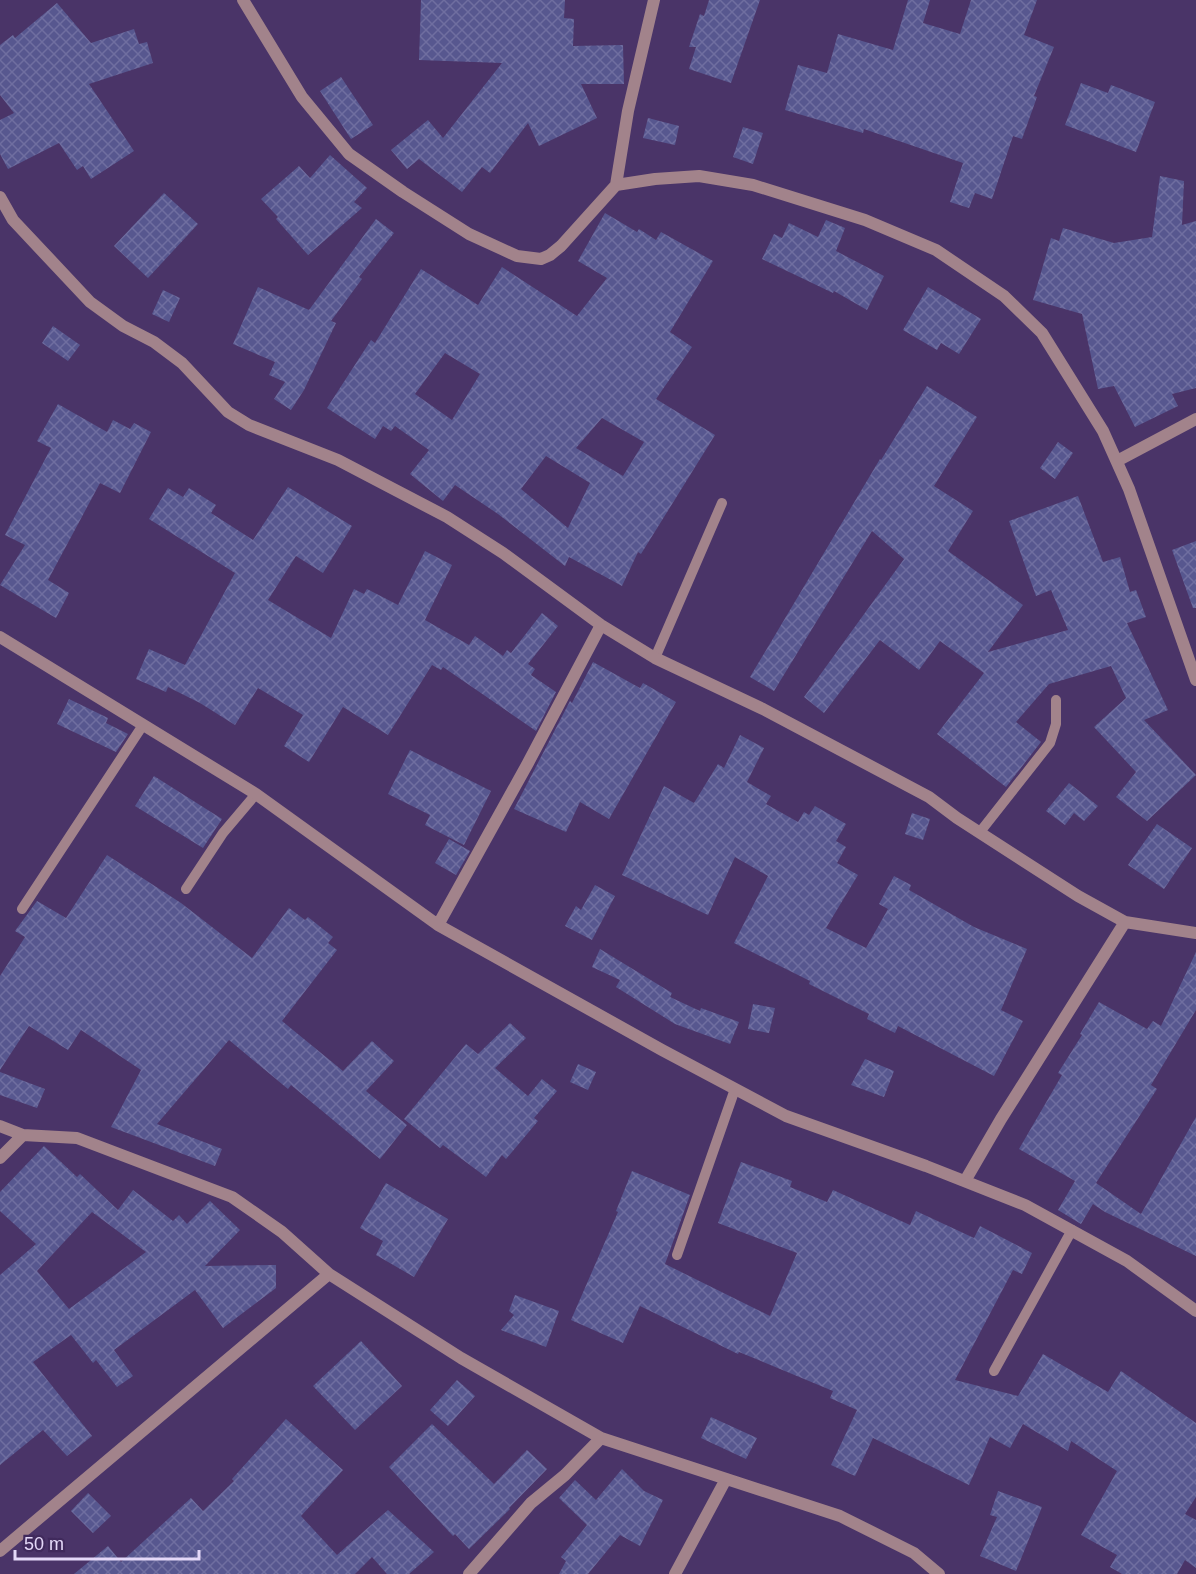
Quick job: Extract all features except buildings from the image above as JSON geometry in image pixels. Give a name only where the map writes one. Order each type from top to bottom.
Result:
[{"type":"street","points":[[243,0],[302,97],[349,154],[469,234],[516,256],[541,259],[561,246],[616,185],[628,111],[654,0]]},
{"type":"street","points":[[616,185],[699,176],[753,185],[865,220],[936,250],[1004,296],[1042,333],[1103,431],[1129,489],[1196,680]]},
{"type":"street","points":[[0,197],[13,220],[90,302],[123,326],[154,342],[182,363],[228,411],[249,425],[338,460],[447,516],[503,553],[601,625],[654,658],[763,709],[929,797],[1078,896],[1125,922],[1196,933]]},
{"type":"street","points":[[1117,461],[1196,419]]},
{"type":"street","points":[[438,925],[549,725],[601,625]]},
{"type":"street","points":[[0,638],[256,794],[438,925],[786,1116],[1025,1205],[1127,1261],[1196,1311]]},
{"type":"street","points":[[964,1181],[1125,922]]},
{"type":"street","points":[[0,1125],[23,1135],[77,1138],[232,1197],[282,1232],[329,1274],[461,1358],[601,1438],[840,1516],[914,1553],[939,1574]]},
{"type":"street","points":[[0,1158],[23,1135]]},
{"type":"street","points":[[0,1551],[329,1274]]},
{"type":"street","points":[[469,1574],[531,1503],[565,1475],[601,1438]]},
{"type":"street","points":[[675,1574],[726,1479]]},
{"type":"lane","points":[[654,658],[722,502]]},
{"type":"lane","points":[[980,832],[1050,743],[1056,724],[1056,700]]},
{"type":"lane","points":[[22,909],[143,725]]},
{"type":"lane","points":[[186,889],[223,833],[256,794]]},
{"type":"lane","points":[[677,1255],[735,1089]]},
{"type":"lane","points":[[994,1371],[1072,1230]]}]
